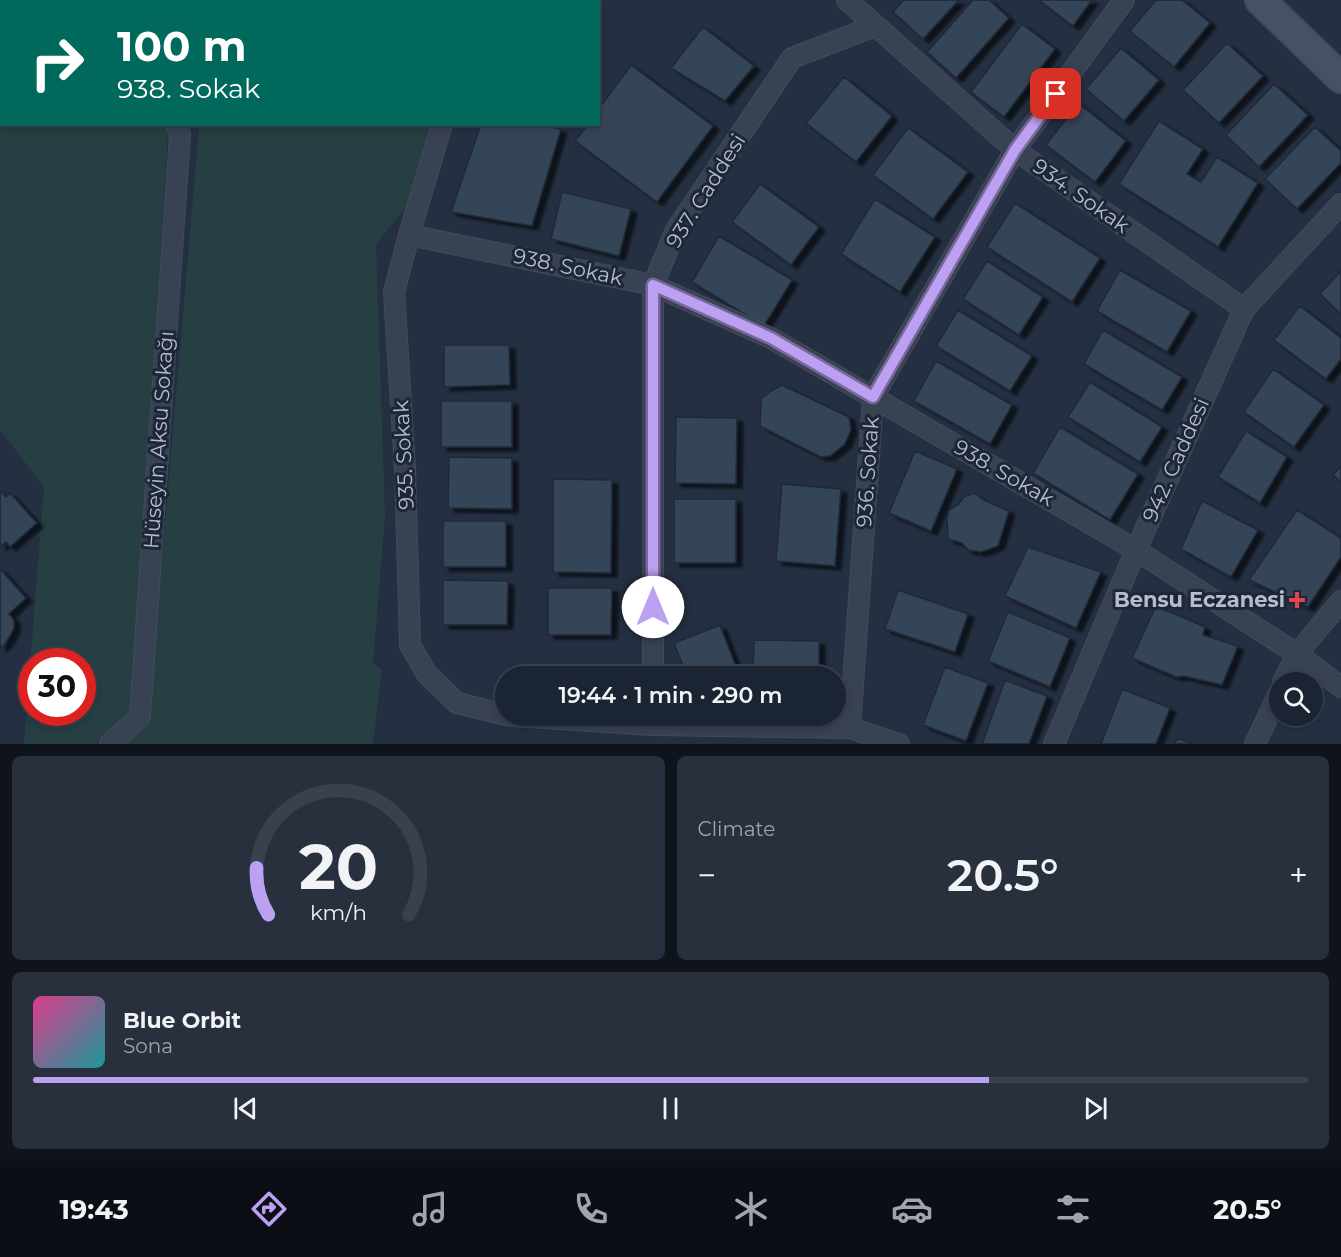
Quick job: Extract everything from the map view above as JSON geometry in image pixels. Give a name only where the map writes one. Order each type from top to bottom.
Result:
[{"type":"main road","points":[[1260,0],[1341,78]]},
{"type":"street","name":"934. Sokak","points":[[847,0],[1015,150],[1244,309]]},
{"type":"street","name":"936. Sokak","points":[[850,728],[873,397],[1015,150],[1124,0]]},
{"type":"street","name":"937. Caddesi","points":[[653,666],[653,285],[676,230],[792,58],[875,26]]},
{"type":"street","name":"Hüseyin Aksu Sokağı","points":[[110,744],[140,717],[180,134],[177,126]]},
{"type":"street","points":[[409,235],[441,126]]},
{"type":"street","name":"942. Caddesi","points":[[1054,744],[1136,550],[1244,309],[1341,204]]},
{"type":"street","name":"938. Sokak","points":[[409,235],[653,285],[771,338],[1136,550],[1297,654],[1341,687]]},
{"type":"street","name":"935. Sokak","points":[[409,235],[394,292],[405,468],[410,645],[427,674],[457,703],[495,712]]},
{"type":"street","points":[[1288,672],[1297,654],[1341,601]]},
{"type":"street","points":[[1255,744],[1269,714]]},
{"type":"street","points":[[630,726],[850,728],[899,744]]},
{"type":"green space","points":[[0,126],[167,126],[132,714],[96,744],[24,744],[25,726],[96,726],[96,648],[31,648],[44,487],[0,430]]},
{"type":"green space","points":[[198,126],[430,126],[406,207],[376,244],[385,516],[373,663],[382,670],[373,744],[124,744],[148,722]]},
{"type":"building","points":[[904,0],[959,0],[923,39],[893,12]]},
{"type":"building","points":[[973,0],[989,0],[1009,18],[956,78],[927,52]]},
{"type":"building","points":[[1039,0],[1092,0],[1073,26]]},
{"type":"building","points":[[1156,0],[1182,0],[1210,23],[1174,67],[1130,31]]},
{"type":"building","points":[[1022,24],[1055,49],[1004,117],[971,92]]},
{"type":"building","points":[[703,27],[754,66],[725,101],[671,68]]},
{"type":"building","points":[[1227,43],[1263,76],[1219,123],[1183,90]]},
{"type":"building","points":[[1121,48],[1159,80],[1124,121],[1086,89]]},
{"type":"building","points":[[631,65],[713,126],[657,202],[575,141],[586,126],[600,126],[600,107]]},
{"type":"building","points":[[844,77],[892,116],[856,162],[806,123]]},
{"type":"building","points":[[1274,84],[1308,115],[1259,167],[1226,135]]},
{"type":"building","points":[[1078,103],[1126,141],[1095,182],[1046,145]]},
{"type":"building","points":[[1159,121],[1203,149],[1187,174],[1201,182],[1217,157],[1258,183],[1218,247],[1119,184]]},
{"type":"building","points":[[480,126],[547,126],[561,129],[532,226],[451,212]]},
{"type":"building","points":[[1315,127],[1341,151],[1341,163],[1297,209],[1265,179]]},
{"type":"building","points":[[908,128],[968,172],[933,219],[873,175]]},
{"type":"building","points":[[760,184],[819,227],[791,265],[732,222]]},
{"type":"building","points":[[562,192],[631,209],[619,256],[551,239]]},
{"type":"building","points":[[875,199],[935,237],[900,292],[841,254]]},
{"type":"building","points":[[1015,203],[1100,258],[1072,302],[987,247]]},
{"type":"building","points":[[719,236],[792,280],[764,326],[692,282]]},
{"type":"building","points":[[987,261],[1043,297],[1019,335],[963,299]]},
{"type":"building","points":[[1120,270],[1191,311],[1167,352],[1097,311]]},
{"type":"building","points":[[1341,271],[1341,314],[1320,294]]},
{"type":"building","points":[[1300,306],[1341,338],[1341,359],[1326,379],[1274,340]]},
{"type":"building","points":[[958,310],[1032,356],[1010,391],[936,346]]},
{"type":"building","points":[[1103,330],[1182,377],[1162,410],[1084,364]]},
{"type":"building","points":[[444,345],[509,345],[510,385],[444,387]]},
{"type":"building","points":[[936,361],[1012,405],[990,444],[914,401]]},
{"type":"building","points":[[1273,369],[1324,405],[1294,447],[1244,412]]},
{"type":"building","points":[[1090,382],[1162,427],[1140,462],[1068,417]]},
{"type":"building","points":[[782,385],[849,417],[851,430],[845,444],[830,456],[821,457],[760,426],[761,399]]},
{"type":"building","points":[[441,401],[512,401],[512,447],[441,447]]},
{"type":"building","points":[[676,417],[737,418],[736,484],[675,483]]},
{"type":"building","points":[[1060,427],[1138,474],[1110,520],[1033,473]]},
{"type":"building","points":[[1246,431],[1287,457],[1260,503],[1218,477]]},
{"type":"building","points":[[915,451],[957,469],[931,531],[889,513]]},
{"type":"building","points":[[449,457],[512,458],[512,509],[448,508]]},
{"type":"building","points":[[1341,466],[1341,482],[1333,475]]},
{"type":"building","points":[[553,479],[612,480],[611,573],[553,572]]},
{"type":"building","points":[[782,484],[841,489],[835,566],[776,561]]},
{"type":"building","points":[[0,491],[6,497],[10,493],[37,523],[10,547],[6,542],[0,547]]},
{"type":"building","points":[[974,493],[1009,511],[998,546],[981,552],[968,550],[962,543],[948,539],[949,510],[958,505],[964,497]]},
{"type":"building","points":[[674,499],[736,499],[736,563],[674,563]]},
{"type":"building","points":[[1202,501],[1258,530],[1231,577],[1181,549]]},
{"type":"building","points":[[1297,510],[1341,538],[1341,557],[1308,607],[1249,580]]},
{"type":"building","points":[[443,521],[506,521],[506,567],[443,567]]},
{"type":"building","points":[[1028,547],[1101,572],[1076,628],[1005,596]]},
{"type":"building","points":[[0,569],[26,598],[9,614],[14,620],[14,628],[5,644],[0,648]]},
{"type":"building","points":[[443,580],[508,581],[507,625],[443,625]]},
{"type":"building","points":[[548,588],[612,588],[611,635],[548,635]]},
{"type":"building","points":[[898,590],[968,614],[955,652],[885,629]]},
{"type":"building","points":[[1156,606],[1205,627],[1203,635],[1238,646],[1222,685],[1184,676],[1176,677],[1132,658]]},
{"type":"building","points":[[1008,612],[1070,638],[1050,687],[988,661]]},
{"type":"building","points":[[720,625],[736,666],[683,666],[674,643]]},
{"type":"building","points":[[754,640],[819,641],[819,666],[753,666]]},
{"type":"building","points":[[945,667],[988,683],[966,741],[923,725]]},
{"type":"building","points":[[1005,680],[1047,696],[1029,744],[982,744]]},
{"type":"building","points":[[1122,689],[1170,708],[1156,744],[1101,744]]},
{"type":"building","points":[[1177,738],[1193,744],[1175,744]]},
{"type":"place","name":"Bensu Eczanesi","points":[[1297,600]]},
{"type":"route","points":[[653,607],[653,285],[771,338],[873,397],[1015,150],[1056,94]]}]
